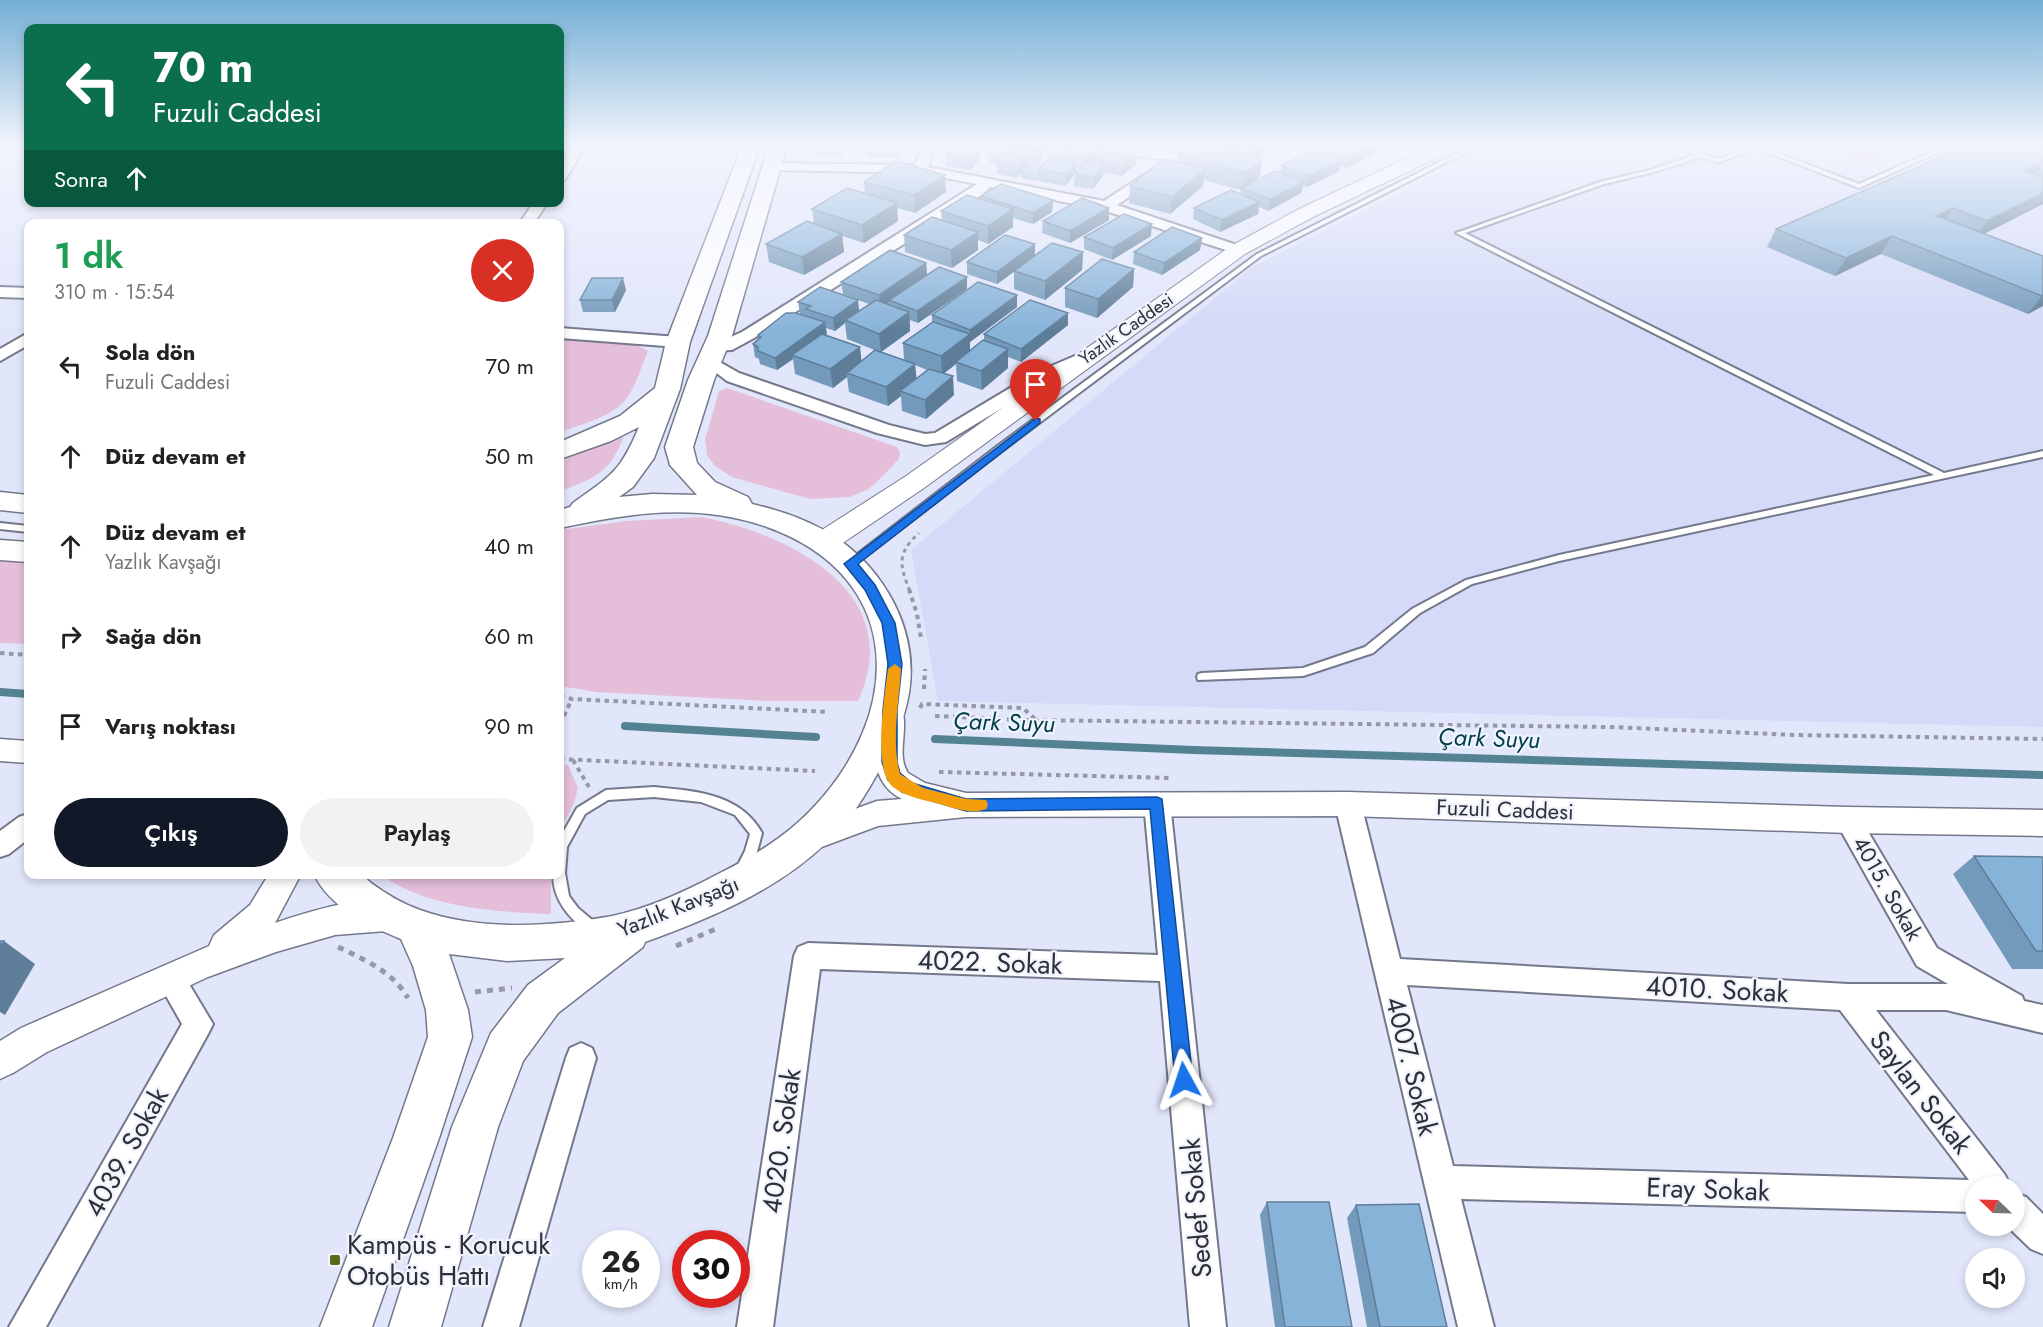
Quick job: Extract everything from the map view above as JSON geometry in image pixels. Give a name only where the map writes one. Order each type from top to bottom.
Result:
[{"type":"main road","points":[[567,517],[623,481],[632,472],[640,458],[667,389],[678,342],[728,208]]},
{"type":"main road","points":[[758,208],[712,354],[679,447],[684,465],[705,488],[767,517]]},
{"type":"main road","name":"Yazlık Caddesi","points":[[837,553],[915,482],[1090,354],[1238,250],[1317,208]]},
{"type":"main road","points":[[564,450],[618,429],[652,407],[667,389]]},
{"type":"main road","points":[[915,482],[929,446],[940,438]]},
{"type":"main road","points":[[0,501],[24,504]]},
{"type":"main road","name":"Yazlık Kavşağı","points":[[338,879],[350,892],[401,922],[473,941],[525,943],[619,932],[732,887],[801,842],[841,801],[910,708],[895,664],[888,623],[871,588],[837,553],[767,517],[723,507],[675,503],[625,506],[567,517]]},
{"type":"main road","points":[[0,550],[24,552]]},
{"type":"main road","points":[[346,1327],[416,1138],[450,1038],[447,1010],[434,966],[401,922]]},
{"type":"main road","points":[[415,1327],[475,1127],[506,1048],[543,999],[619,932]]},
{"type":"street","points":[[951,208],[748,335],[712,354],[733,377],[883,429],[925,441],[940,438],[1041,377],[1090,354]]},
{"type":"street","points":[[1112,208],[1238,250]]},
{"type":"street","points":[[0,292],[24,293]]},
{"type":"street","points":[[564,333],[678,342]]},
{"type":"street","points":[[0,356],[24,341]]},
{"type":"street","points":[[910,708],[889,762],[893,776],[897,782],[919,793],[966,805]]},
{"type":"street","points":[[0,750],[24,752]]},
{"type":"street","name":"Sedef Sokak","points":[[1157,803],[1208,1327]]},
{"type":"street","name":"Fuzuli Caddesi","points":[[966,805],[1348,804],[1848,820],[2043,823]]},
{"type":"street","name":"4007. Sokak","points":[[1348,804],[1476,1327]]},
{"type":"street","points":[[801,842],[833,828],[877,814],[966,805]]},
{"type":"street","name":"4015. Sokak","points":[[1848,820],[1927,957],[1946,997]]},
{"type":"street","points":[[0,846],[24,828]]},
{"type":"street","points":[[184,972],[249,930],[272,902],[283,879]]},
{"type":"street","points":[[0,1061],[34,1040],[184,972],[276,937],[335,920],[401,922]]},
{"type":"street","name":"4022. Sokak","points":[[808,956],[1173,968]]},
{"type":"street","name":"4020. Sokak","points":[[755,1327],[808,956]]},
{"type":"street","name":"4015. Sokak","points":[[1927,957],[2040,1020]]},
{"type":"street","name":"4010. Sokak","points":[[1388,971],[1848,997],[1946,997],[2040,1020]]},
{"type":"street","name":"4039. Sokak","points":[[27,1327],[198,1024],[184,972]]},
{"type":"street","name":"Saylan Sokak","points":[[1848,997],[1986,1176]]},
{"type":"street","points":[[501,1327],[581,1058]]},
{"type":"street","name":"Eray Sokak","points":[[1440,1182],[1965,1196]]},
{"type":"street","points":[[2025,1220],[2043,1237]]},
{"type":"lane","points":[[837,553],[1259,255],[1353,208]]},
{"type":"lane","points":[[1532,208],[1458,234],[1944,476]]},
{"type":"lane","points":[[1202,677],[1303,672],[1369,650],[1416,611],[1469,582],[1558,558],[2043,454]]},
{"type":"lane","points":[[0,526],[24,529]]},
{"type":"lane","points":[[564,842],[581,811],[606,795],[654,792],[702,797],[739,812],[756,833],[751,852],[732,887]]},
{"type":"lane","points":[[559,879],[558,887],[571,911],[619,932]]},
{"type":"path","points":[[922,644],[911,593],[900,565],[906,544],[923,530]]},
{"type":"path","points":[[0,653],[24,655]]},
{"type":"path","points":[[924,666],[926,676],[910,708],[1023,708],[1035,720]]},
{"type":"path","points":[[564,697],[829,712]]},
{"type":"path","points":[[564,716],[572,699]]},
{"type":"path","points":[[935,716],[1035,720],[1611,727],[1795,735],[2043,739]]},
{"type":"path","points":[[564,759],[815,771]]},
{"type":"path","points":[[573,760],[597,801]]},
{"type":"path","points":[[1034,779],[1042,775]]},
{"type":"path","points":[[333,944],[385,971],[404,990],[409,1000]]},
{"type":"path","points":[[467,992],[525,986]]},
{"type":"shaded area","points":[[1369,208],[2043,208],[2043,727],[938,701],[911,550],[1251,268]]},
{"type":"shaded area","points":[[564,336],[617,340],[648,351],[629,395],[623,403],[598,419],[564,431]]},
{"type":"shaded area","points":[[727,388],[897,447],[900,452],[899,459],[867,490],[849,497],[810,499],[732,477],[715,466],[707,455],[705,440],[719,391]]},
{"type":"shaded area","points":[[619,437],[623,438],[606,467],[582,483],[564,490],[564,459]]},
{"type":"shaded area","points":[[701,517],[735,525],[803,554],[832,575],[854,600],[867,629],[869,663],[858,701],[767,701],[596,692],[564,687],[564,529],[626,521]]},
{"type":"shaded area","points":[[0,558],[24,560],[24,644],[0,643]]},
{"type":"shaded area","points":[[564,765],[568,765],[578,788],[564,824]]},
{"type":"shaded area","points":[[389,879],[551,879],[551,914],[508,912],[463,906],[419,895]]},
{"type":"building","points":[[814,208],[889,208],[862,225],[812,209]]},
{"type":"building","points":[[946,208],[1013,209],[988,226],[941,211]]},
{"type":"building","points":[[1017,208],[1041,208],[1033,213]]},
{"type":"building","points":[[1065,208],[1109,208],[1070,231],[1043,221]]},
{"type":"building","points":[[1194,208],[1247,208],[1222,220]]},
{"type":"building","points":[[1824,208],[2013,208],[1987,221],[1953,208],[1937,216],[2043,256],[2043,295],[1892,236],[1846,258],[1776,229]]},
{"type":"building","points":[[1124,214],[1152,224],[1113,248],[1084,237]]},
{"type":"building","points":[[932,217],[978,232],[951,250],[904,235]]},
{"type":"building","points":[[807,221],[842,234],[802,257],[766,244]]},
{"type":"building","points":[[1172,227],[1202,238],[1164,263],[1134,252]]},
{"type":"building","points":[[1005,235],[1035,244],[997,272],[967,262]]},
{"type":"building","points":[[1052,243],[1083,252],[1045,281],[1014,271]]},
{"type":"building","points":[[890,250],[926,263],[879,295],[841,282]]},
{"type":"building","points":[[1102,259],[1134,269],[1098,299],[1065,288]]},
{"type":"building","points":[[939,267],[967,277],[917,311],[889,300]]},
{"type":"building","points":[[592,278],[623,278],[612,300],[580,300]]},
{"type":"building","points":[[978,282],[1017,295],[970,330],[932,315]]},
{"type":"building","points":[[820,287],[858,300],[833,318],[806,309],[811,306],[798,302]]},
{"type":"building","points":[[876,300],[909,312],[879,334],[845,320]]},
{"type":"building","points":[[1030,300],[1068,313],[1021,349],[984,334]]},
{"type":"building","points":[[786,313],[796,313],[825,322],[775,358],[758,351],[758,347],[753,344],[761,337],[758,335]]},
{"type":"building","points":[[933,322],[970,334],[941,356],[903,343]]},
{"type":"building","points":[[822,334],[860,347],[830,369],[792,355]]},
{"type":"building","points":[[983,340],[1008,349],[981,371],[956,362]]},
{"type":"building","points":[[875,350],[915,364],[886,387],[847,373]]},
{"type":"building","points":[[929,369],[953,376],[925,400],[900,391]]},
{"type":"building","points":[[1974,856],[2043,857],[2043,951],[2036,951]]},
{"type":"building","points":[[1267,1202],[1329,1202],[1352,1327],[1285,1327]]},
{"type":"building","points":[[1419,1204],[1447,1327],[1380,1327],[1356,1205]]},
{"type":"waterway","name":"Çark Suyu","points":[[0,692],[24,694]]},
{"type":"waterway","name":"Çark Suyu","points":[[625,726],[816,737]]},
{"type":"waterway","name":"Çark Suyu","points":[[935,739],[1193,750],[2043,775]]},
{"type":"slow traffic","points":[[895,669],[890,710],[889,762],[893,776],[897,782],[919,793],[966,805],[980,805]]},
{"type":"place","name":"Kampüs - Korucuk Otobüs Hattı","points":[[335,1260]]},
{"type":"route","points":[[1036,421],[850,564],[871,588],[888,623],[895,664],[890,710],[889,762],[897,782],[919,793],[966,805],[1157,803],[1184,1080]]}]
